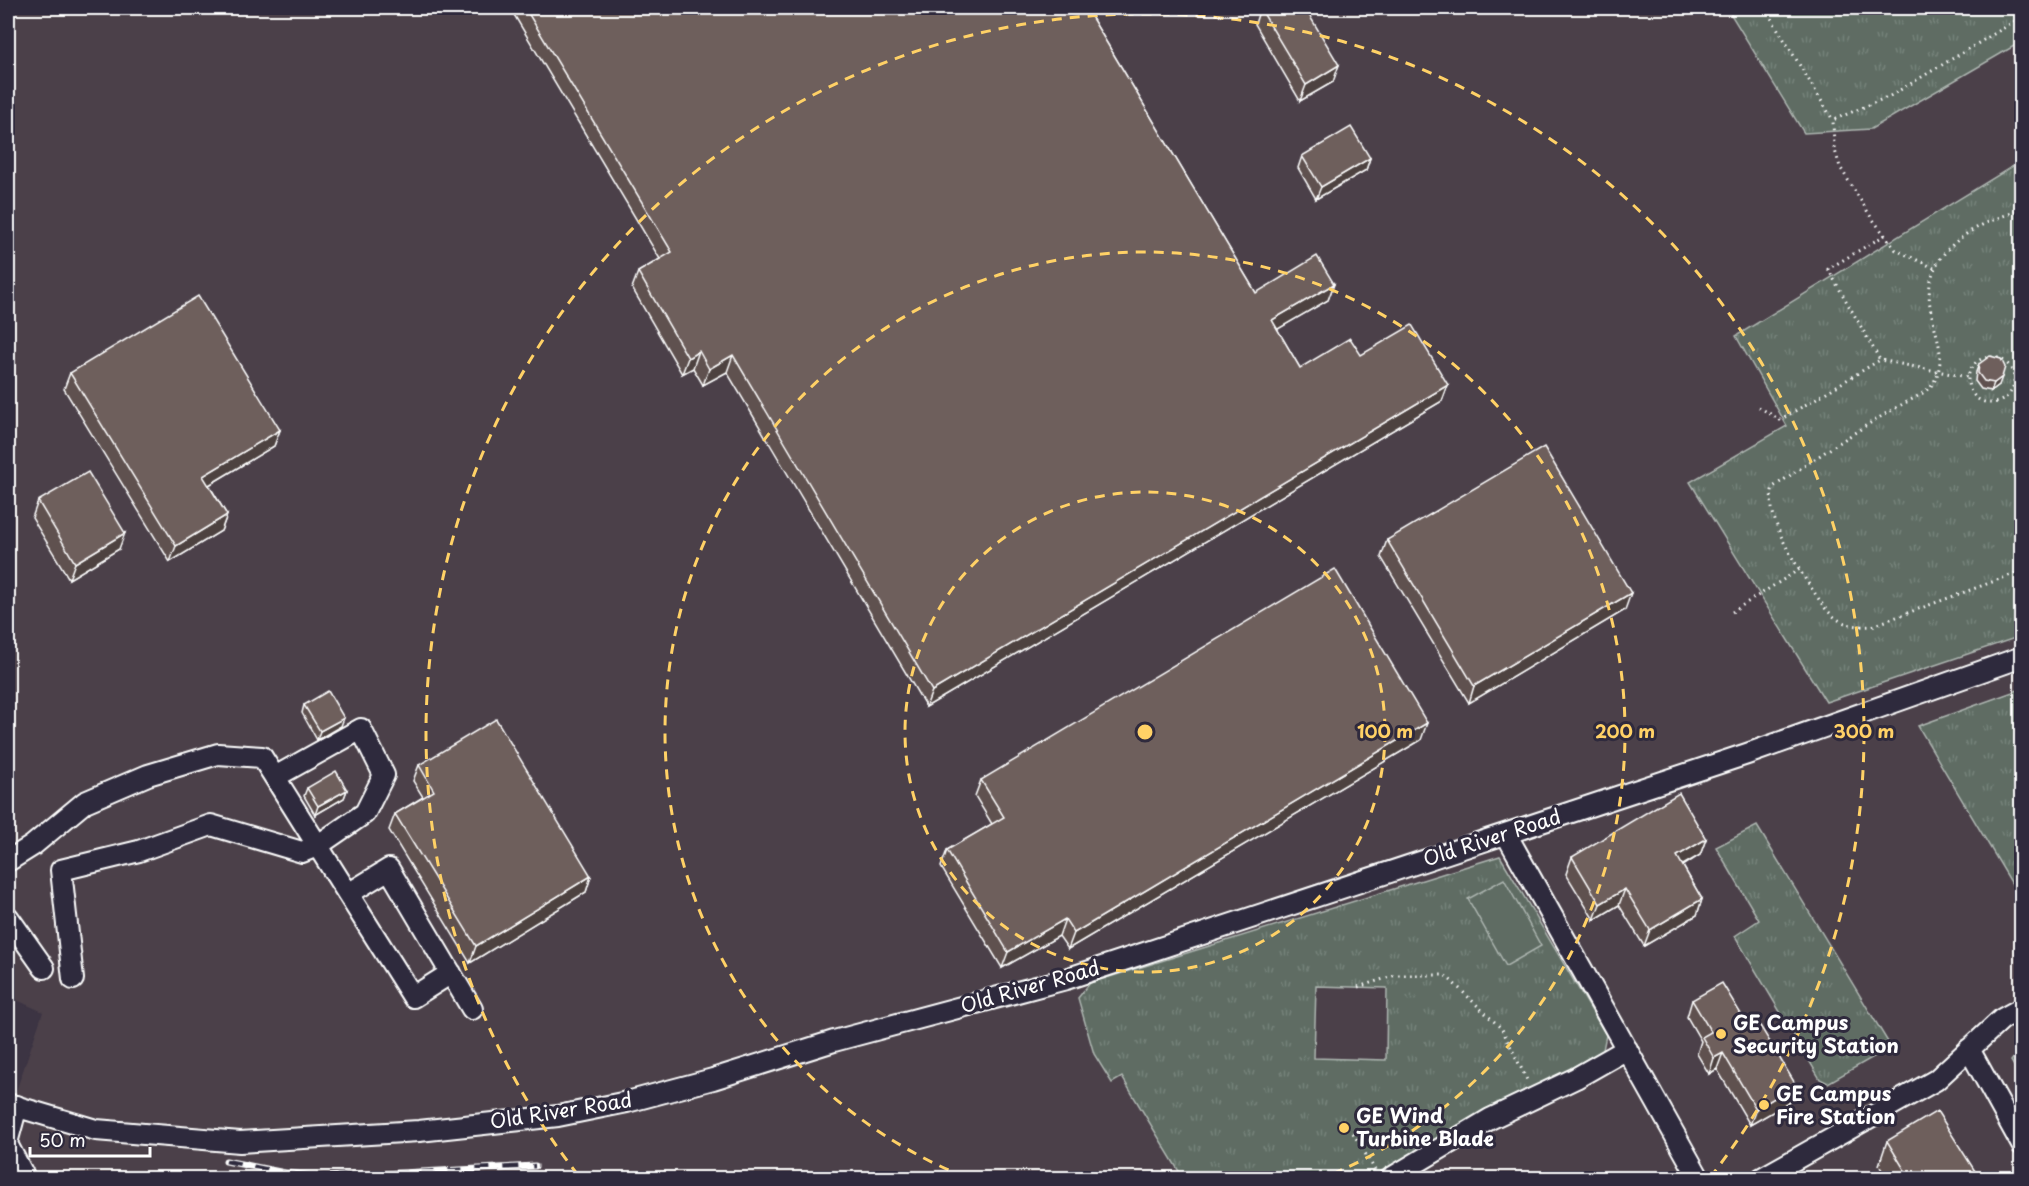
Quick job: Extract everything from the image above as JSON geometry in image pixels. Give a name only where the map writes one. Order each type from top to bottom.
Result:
[{"type":"lane","name":"Old River Road","points":[[12,1105],[96,1130],[240,1142],[419,1131],[558,1116],[713,1080],[834,1041],[1066,978],[1747,754],[2022,657]]},
{"type":"lane","points":[[73,979],[61,870],[139,851],[211,825],[302,852],[317,846],[365,813],[384,775],[361,729],[275,777]]},
{"type":"lane","points":[[8,861],[32,846],[85,802],[148,775],[218,754],[262,757],[413,997],[451,973]]},
{"type":"lane","points":[[1506,834],[1699,1179]]},
{"type":"lane","points":[[348,894],[389,869],[472,1009]]},
{"type":"lane","points":[[8,917],[44,968]]},
{"type":"lane","points":[[1762,1179],[1936,1080],[2002,1019],[2022,1008]]},
{"type":"lane","points":[[1391,1179],[1490,1119],[1576,1078],[1627,1048]]},
{"type":"lane","points":[[1969,1049],[2022,1144]]},
{"type":"lane","points":[[8,1139],[12,1105]]},
{"type":"lane","points":[[8,1146],[25,1179]]},
{"type":"path","points":[[1765,8],[1833,120],[1834,147],[1840,167],[1896,250],[1934,268]]},
{"type":"path","points":[[1833,120],[1890,96],[2022,17]]},
{"type":"path","points":[[2022,210],[2000,216],[1956,241],[1939,258],[1929,280],[1930,306],[1941,350],[1933,383],[1924,392],[1864,425],[1773,487],[1770,499],[1773,517],[1800,569],[1824,607],[1835,620],[1851,627],[1872,626],[2022,571]]},
{"type":"path","points":[[1880,360],[1828,269],[1885,236]]},
{"type":"path","points":[[1994,357],[2007,363],[2014,376],[2014,384],[2008,397],[1988,404],[1974,397],[1967,377],[1974,364],[1980,359],[1994,357]]},
{"type":"path","points":[[1759,407],[1780,420],[1880,360],[1967,377]]},
{"type":"path","points":[[2014,384],[2022,385]]},
{"type":"path","points":[[1732,612],[1800,569]]},
{"type":"path","points":[[1358,987],[1396,975],[1445,975],[1502,1029],[1535,1096]]},
{"type":"path","points":[[1353,1133],[1381,1179]]},
{"type":"shaded area","points":[[22,8],[2021,8],[2021,1178],[8,1178],[8,1115],[43,1012],[8,996],[8,14]]},
{"type":"green space","points":[[1727,8],[2021,8],[2021,42],[1871,129],[1804,133]]},
{"type":"green space","points":[[2021,161],[2021,636],[1826,702],[1690,482],[1787,426],[1736,336]]},
{"type":"green space","points":[[2022,689],[2021,899],[1918,726]]},
{"type":"green space","points":[[1757,826],[1891,1047],[1828,1083],[1820,1079],[1735,936],[1759,920],[1716,847]]},
{"type":"green space","points":[[1500,856],[1606,1035],[1603,1050],[1587,1066],[1470,1120],[1371,1178],[1183,1178],[1122,1077],[1112,1083],[1094,1054],[1078,998],[1090,983]],"holes":[[[1316,986],[1387,988],[1386,1060],[1314,1058]]]},
{"type":"green space","points":[[1504,879],[1541,946],[1506,966],[1468,899]]},
{"type":"green space","points":[[2021,1048],[2021,1078],[2011,1061]]},
{"type":"building","points":[[525,8],[1086,8],[1256,293],[1317,256],[1334,284],[1272,320],[1300,368],[1350,338],[1361,355],[1412,325],[1448,385],[932,691],[733,355],[709,369],[699,351],[688,358],[638,272],[672,252]]},
{"type":"building","points":[[1260,8],[1305,8],[1339,65],[1306,85]]},
{"type":"building","points":[[1351,127],[1370,158],[1321,187],[1302,156]]},
{"type":"building","points":[[198,296],[280,430],[203,476],[227,515],[176,546],[70,373]]},
{"type":"building","points":[[1990,356],[2001,359],[2005,367],[2002,377],[1994,383],[1984,381],[1978,373],[1979,364]]},
{"type":"building","points":[[1544,447],[1631,593],[1474,686],[1387,540]]},
{"type":"building","points":[[88,472],[125,533],[75,563],[38,501]]},
{"type":"building","points":[[1335,569],[1427,723],[1074,933],[1065,919],[1008,952],[947,850],[1004,817],[981,780]]},
{"type":"building","points":[[328,691],[344,718],[320,731],[304,705]]},
{"type":"building","points":[[496,719],[591,876],[476,946],[395,814],[434,791],[419,765]]},
{"type":"building","points":[[336,771],[347,790],[318,806],[307,788]]},
{"type":"building","points":[[1679,793],[1706,839],[1677,856],[1702,899],[1650,930],[1625,889],[1600,904],[1572,857]]},
{"type":"building","points":[[1722,983],[1747,1024],[1756,1019],[1796,1085],[1756,1109],[1723,1053],[1714,1058],[1702,1037],[1711,1032],[1692,1000]]},
{"type":"building","points":[[1937,1111],[1980,1179],[1910,1179],[1887,1141]]},
{"type":"railway","points":[[226,1161],[285,1173],[324,1177],[535,1166]]},
{"type":"place","name":"GE Campus Security Station","points":[[1721,1034]]},
{"type":"place","name":"GE Campus Fire Station","points":[[1764,1105]]},
{"type":"place","name":"GE Wind Turbine Blade","points":[[1344,1128]]}]
